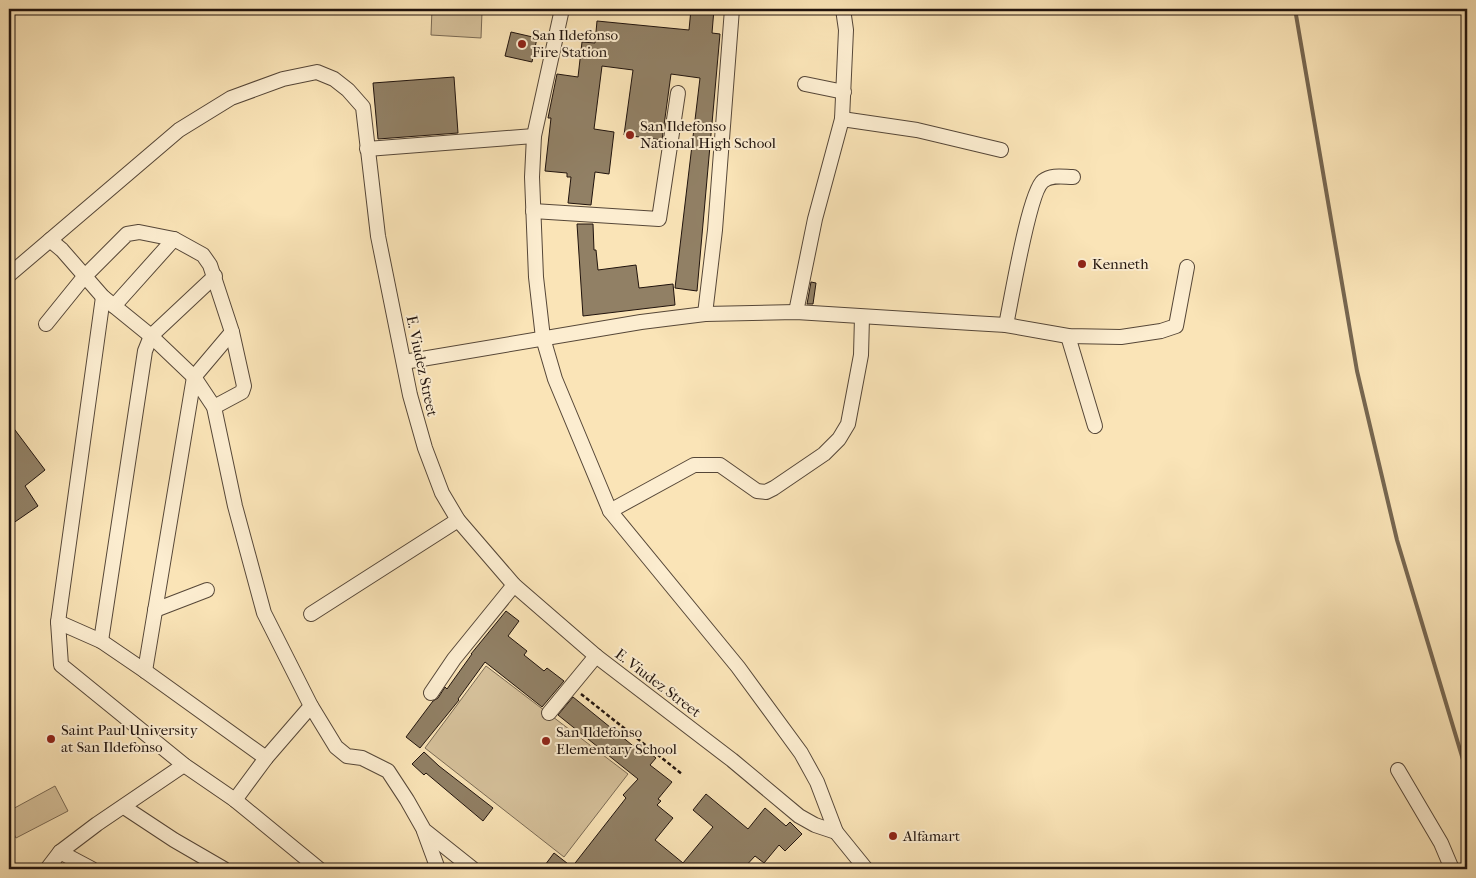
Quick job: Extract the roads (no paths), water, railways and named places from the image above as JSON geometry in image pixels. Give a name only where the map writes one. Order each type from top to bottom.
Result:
[{"type":"street","points":[[562,9],[534,136],[532,177],[536,277],[543,338],[555,379],[610,511],[738,668],[801,753],[817,782],[836,832],[866,869]]},
{"type":"street","points":[[705,314],[715,230],[732,9]]},
{"type":"street","points":[[796,312],[815,219],[842,119],[846,30],[843,9]]},
{"type":"street","name":"E. Viudez Street","points":[[9,275],[179,130],[231,98],[283,79],[317,72],[334,79],[348,90],[363,107],[378,236],[410,395],[424,448],[442,493],[458,520],[514,585],[596,656],[732,760],[799,816],[814,825],[836,832]]},
{"type":"street","points":[[805,84],[844,92]]},
{"type":"street","points":[[533,211],[659,219],[678,93]]},
{"type":"street","points":[[842,119],[918,130],[1001,150]]},
{"type":"street","points":[[367,149],[534,136]]},
{"type":"street","points":[[1006,325],[1036,190],[1043,181],[1053,176],[1073,177]]},
{"type":"street","points":[[46,324],[84,277],[127,234],[139,232],[174,238],[203,255],[210,265],[232,332],[244,386],[242,392],[214,407]]},
{"type":"street","points":[[174,238],[108,302],[58,622],[61,665],[184,766],[235,800],[312,868]]},
{"type":"street","points":[[50,240],[62,250],[108,302],[151,336],[194,377],[214,407],[235,506],[264,613],[311,706],[336,747],[347,756],[390,765],[424,830],[438,869]]},
{"type":"street","points":[[404,362],[641,322],[705,314],[796,312],[1006,325],[1068,336],[1121,337],[1171,329],[1176,326],[1187,267]]},
{"type":"street","points":[[101,641],[145,351],[151,336],[215,276]]},
{"type":"street","points":[[610,511],[694,465],[720,465],[758,491],[766,492],[824,454],[839,439],[848,424],[861,355],[862,317]]},
{"type":"street","points":[[145,671],[194,377],[232,332]]},
{"type":"street","points":[[1068,336],[1095,426]]},
{"type":"street","points":[[311,614],[458,520]]},
{"type":"street","points":[[431,694],[454,659],[514,585]]},
{"type":"street","points":[[155,610],[207,590]]},
{"type":"street","points":[[58,622],[101,641],[266,758]]},
{"type":"street","points":[[549,713],[596,656]]},
{"type":"street","points":[[235,800],[266,758],[311,706]]},
{"type":"street","points":[[48,869],[60,852],[184,766]]},
{"type":"street","points":[[1398,770],[1441,843],[1452,869]]},
{"type":"street","points":[[124,807],[174,840],[224,869]]},
{"type":"street","points":[[424,830],[473,869]]},
{"type":"street","points":[[60,852],[92,869]]},
{"type":"waterway","points":[[1295,9],[1357,371],[1397,540],[1467,773]]},
{"type":"place","name":"San Ildefonso Fire Station","points":[[522,44]]},
{"type":"place","name":"San Ildefonso National High School","points":[[630,135]]},
{"type":"place","name":"Kenneth","points":[[1082,264]]},
{"type":"place","name":"Saint Paul University at San Ildefonso","points":[[51,739]]},
{"type":"place","name":"San Ildefonso Elementary School","points":[[546,741]]},
{"type":"place","name":"Alfamart","points":[[893,836]]}]
